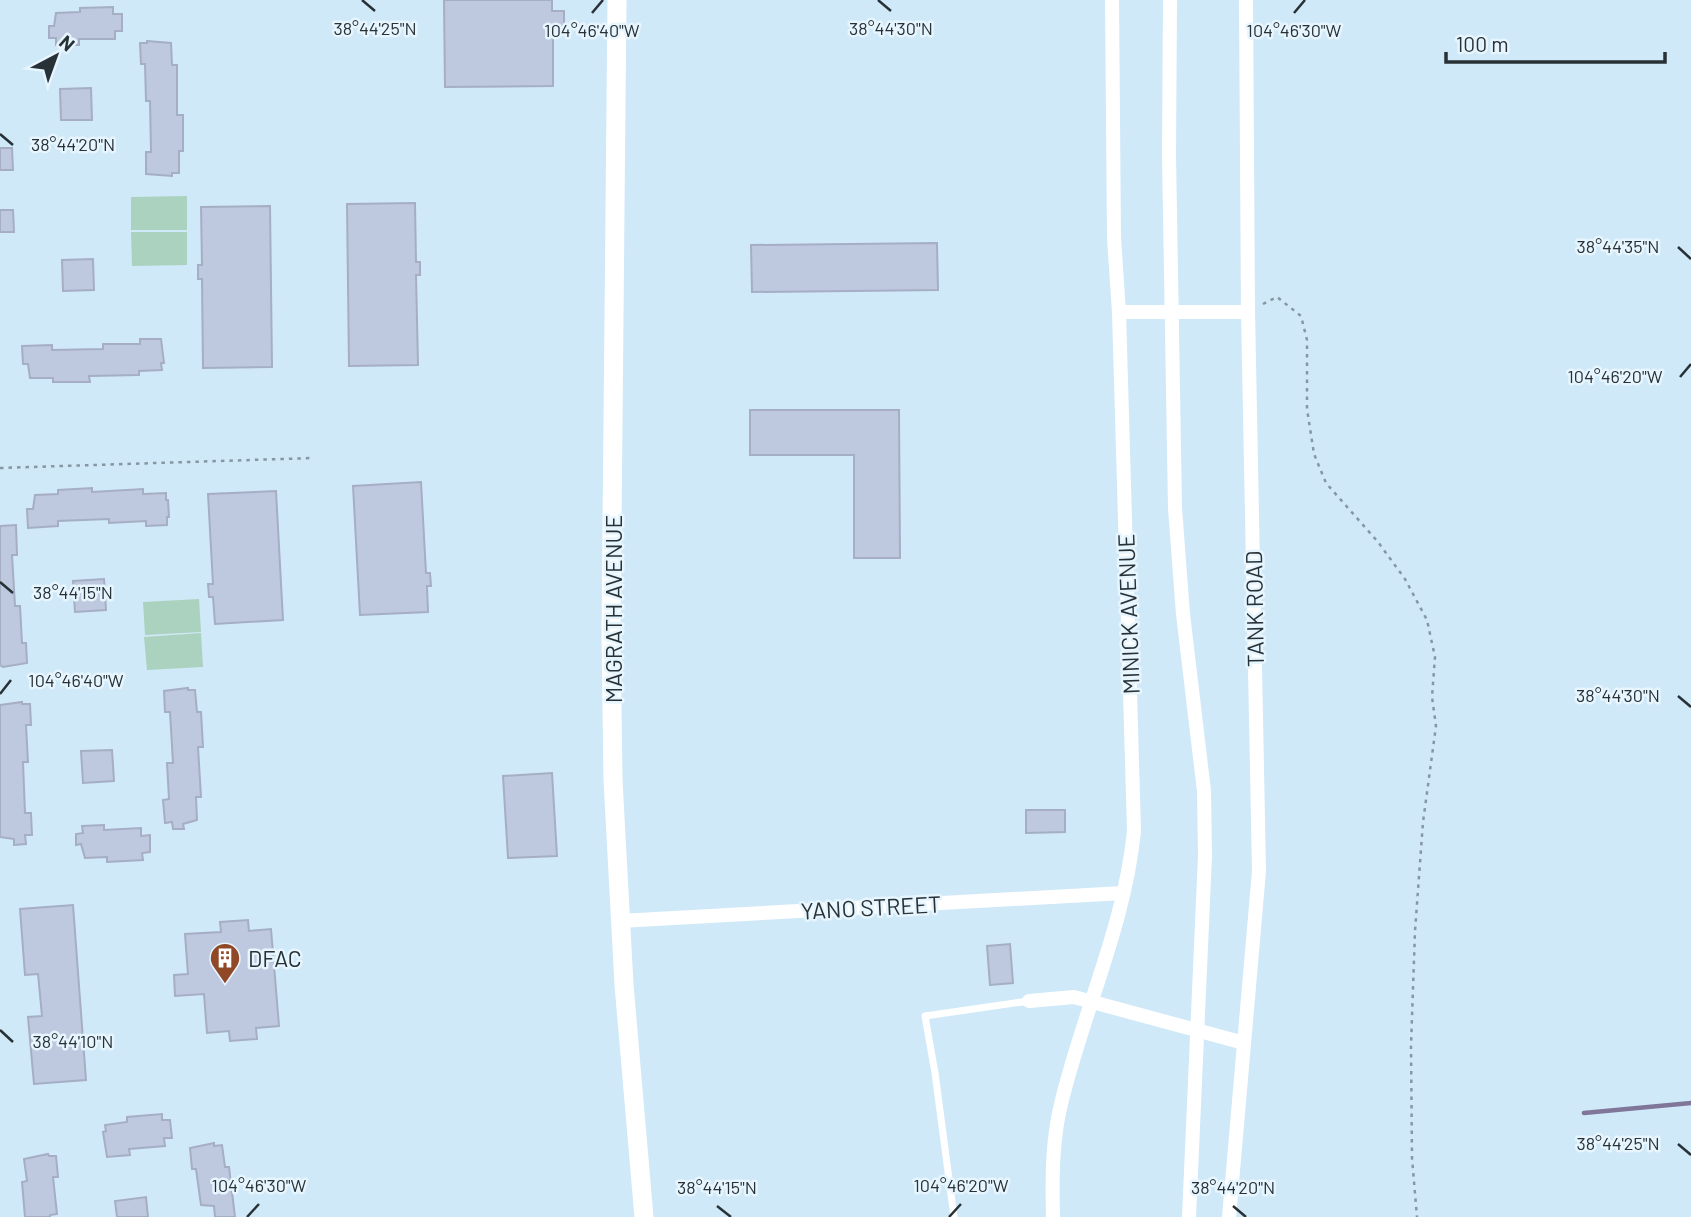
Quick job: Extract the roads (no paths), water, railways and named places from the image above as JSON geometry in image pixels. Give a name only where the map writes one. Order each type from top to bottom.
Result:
[{"type":"main road","name":"MAGRATH AVENUE","points":[[617,0],[611,633],[613,780],[631,1079],[644,1217]]},
{"type":"street","name":"MINICK AVENUE","points":[[1053,1217],[1053,1174],[1061,1101],[1123,893],[1132,847],[1135,812],[1119,312],[1114,238],[1112,0]]},
{"type":"street","points":[[1170,0],[1175,508],[1183,614],[1205,791],[1205,856],[1189,1217]]},
{"type":"street","name":"TANK ROAD","points":[[1229,1217],[1259,871],[1248,312],[1246,0]]},
{"type":"street","points":[[1119,312],[1248,312]]},
{"type":"street","name":"YANO STREET","points":[[620,921],[1123,893]]},
{"type":"street","points":[[1029,1001],[1074,997],[1244,1043]]},
{"type":"lane","points":[[954,1217],[925,1016],[1029,1001]]},
{"type":"waterway","points":[[1584,1113],[1691,1103]]},
{"type":"place","name":"DFAC","points":[[225,985]]}]
